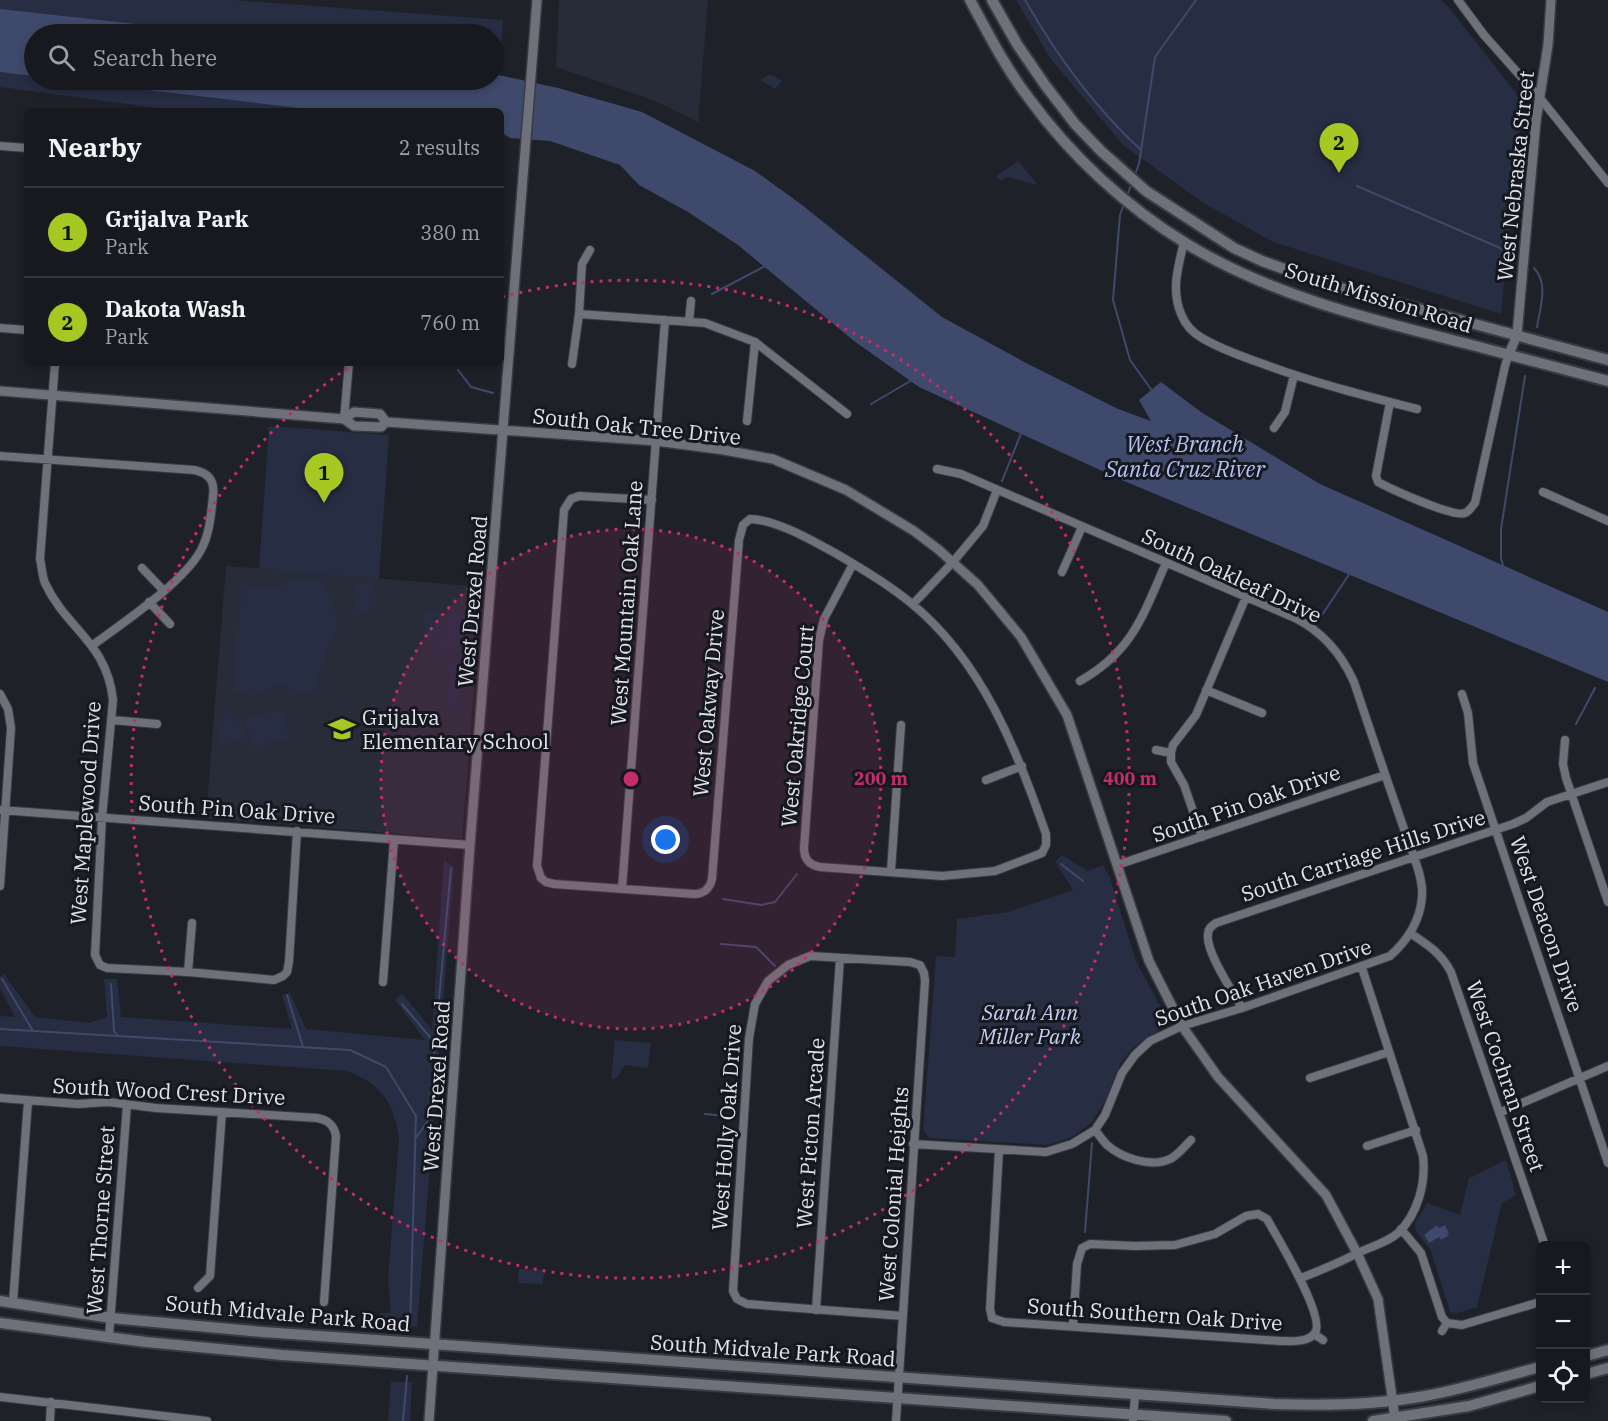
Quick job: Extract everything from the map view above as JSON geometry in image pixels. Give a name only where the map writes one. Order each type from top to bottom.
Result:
[{"type":"main road","name":"South Mission Road","points":[[970,0],[1027,96],[1060,136],[1091,169],[1115,190],[1184,242],[1251,278],[1320,304],[1608,381]]},
{"type":"main road","name":"South Mission Road","points":[[992,0],[1017,44],[1075,124],[1120,170],[1146,191],[1234,248],[1296,273],[1404,306],[1608,360]]},
{"type":"main road","points":[[1289,292],[1296,273]]},
{"type":"main road","name":"South Midvale Park Road","points":[[0,1301],[111,1318],[262,1332],[1287,1405],[1393,1400],[1437,1394],[1536,1368]]},
{"type":"main road","name":"South Midvale Park Road","points":[[0,1323],[262,1353],[898,1398],[1133,1418],[1226,1421]]},
{"type":"main road","points":[[1590,1355],[1608,1350]]},
{"type":"main road","points":[[1590,1373],[1608,1368]]},
{"type":"main road","points":[[1373,1421],[1395,1420],[1469,1406],[1536,1387]]},
{"type":"street","name":"West Drexel Road","points":[[429,1421],[463,969],[470,845],[537,0]]},
{"type":"street","points":[[1458,0],[1484,35],[1540,98],[1608,183]]},
{"type":"street","name":"West Nebraska Street","points":[[1509,354],[1517,335],[1528,199],[1548,45],[1551,0]]},
{"type":"street","points":[[0,146],[24,148]]},
{"type":"street","points":[[1184,242],[1175,282],[1179,307],[1188,327],[1200,337],[1227,351],[1294,375],[1417,409]]},
{"type":"street","points":[[572,364],[579,314],[582,264],[590,250]]},
{"type":"street","points":[[689,322],[691,301]]},
{"type":"street","points":[[579,314],[705,323],[755,342],[847,414]]},
{"type":"street","name":"West Mountain Oak Lane","points":[[622,889],[665,320]]},
{"type":"street","points":[[0,328],[24,330]]},
{"type":"street","points":[[747,421],[755,342]]},
{"type":"street","points":[[1390,402],[1376,476],[1378,482],[1439,509],[1466,513],[1475,503],[1509,354]]},
{"type":"street","name":"West Maplewood Drive","points":[[55,366],[40,560],[44,580],[55,600],[93,645],[111,684],[112,720],[102,818],[94,952],[96,963],[107,968],[188,972]]},
{"type":"street","points":[[344,419],[348,366]]},
{"type":"street","points":[[1274,428],[1286,412],[1294,375]]},
{"type":"street","name":"South Oak Tree Drive","points":[[0,391],[344,419],[354,412],[380,414],[386,422],[656,441],[773,459],[846,490],[914,531],[978,585],[1012,626],[1067,715],[1149,961],[1182,1026],[1218,1077],[1326,1195],[1358,1253],[1378,1299],[1395,1420]]},
{"type":"street","points":[[0,456],[194,470],[212,476],[214,485],[209,531],[202,548],[185,572],[93,645]]},
{"type":"street","name":"South Oakleaf Drive","points":[[937,469],[961,474],[1246,597],[1304,623],[1322,636],[1337,652],[1354,682],[1413,857]]},
{"type":"street","points":[[913,604],[983,526],[997,490]]},
{"type":"street","points":[[1543,492],[1608,521]]},
{"type":"street","points":[[622,889],[539,881],[537,867],[564,510],[568,496],[652,500]]},
{"type":"street","name":"West Oakway Drive","points":[[622,889],[694,894],[709,890],[712,879],[739,540],[745,519],[758,519],[799,535],[853,564]]},
{"type":"street","points":[[1062,572],[1082,527]]},
{"type":"street","points":[[1080,681],[1096,672],[1126,645],[1141,620],[1166,563]]},
{"type":"street","points":[[853,564],[913,604],[943,635],[970,669],[994,706],[1022,766],[1046,834],[1048,849],[995,871],[942,876],[891,872],[901,725]]},
{"type":"street","name":"West Oakridge Court","points":[[853,564],[824,619],[819,640],[805,858],[806,865],[891,872]]},
{"type":"street","points":[[142,568],[163,590]]},
{"type":"street","points":[[1202,837],[1184,785],[1171,762],[1171,753],[1173,745],[1196,715],[1246,597]]},
{"type":"street","points":[[149,602],[170,624]]},
{"type":"street","points":[[1206,690],[1262,713]]},
{"type":"street","points":[[0,694],[8,709],[11,728],[3,810],[0,886]]},
{"type":"street","name":"West Deacon Drive","points":[[1462,694],[1468,713],[1473,763],[1608,1163]]},
{"type":"street","points":[[112,720],[157,724]]},
{"type":"street","points":[[1565,740],[1564,771],[1608,902]]},
{"type":"street","points":[[1156,750],[1171,753]]},
{"type":"street","points":[[986,780],[1022,766]]},
{"type":"street","name":"South Pin Oak Drive","points":[[1117,865],[1385,775]]},
{"type":"street","name":"South Carriage Hills Drive","points":[[1242,1008],[1208,944],[1205,931],[1209,927],[1496,830],[1519,821],[1547,802],[1608,782]]},
{"type":"street","name":"South Pin Oak Drive","points":[[3,810],[470,845]]},
{"type":"street","points":[[192,922],[188,972],[285,979],[289,962],[297,831]]},
{"type":"street","points":[[383,982],[394,840]]},
{"type":"street","name":"South Oak Haven Drive","points":[[1095,1130],[1105,1115],[1122,1073],[1135,1055],[1150,1041],[1182,1026],[1362,968],[1390,956],[1402,946],[1419,913],[1422,895],[1413,857]]},
{"type":"street","name":"West Cochran Street","points":[[1410,933],[1436,949],[1451,972],[1544,1241]]},
{"type":"street","name":"West Holly Oak Drive","points":[[816,1310],[747,1304],[735,1300],[733,1287],[749,1038],[755,1005],[768,981],[788,965],[810,956],[910,962],[924,967]]},
{"type":"street","name":"West Picton Arcade","points":[[816,1310],[840,958]]},
{"type":"street","name":"West Colonial Heights","points":[[896,1421],[925,981],[924,967]]},
{"type":"street","points":[[1301,1278],[1397,1234],[1411,1217],[1423,1183],[1423,1156],[1416,1130],[1362,968]]},
{"type":"street","points":[[1311,1078],[1389,1052]]},
{"type":"street","points":[[1501,1112],[1608,1066]]},
{"type":"street","name":"South Wood Crest Drive","points":[[0,1098],[78,1104],[108,1102],[317,1118],[335,1124],[336,1140],[324,1302]]},
{"type":"street","points":[[13,1302],[28,1101]]},
{"type":"street","name":"West Thorne Street","points":[[110,1337],[127,1105]]},
{"type":"street","points":[[198,1288],[210,1276],[222,1112]]},
{"type":"street","points":[[913,1144],[1046,1152],[1072,1144],[1095,1130],[1107,1145],[1122,1155],[1142,1161],[1159,1162],[1172,1159],[1191,1140]]},
{"type":"street","points":[[1367,1146],[1416,1130]]},
{"type":"street","name":"South Southern Oak Drive","points":[[999,1150],[990,1321],[1280,1341],[1303,1340],[1315,1333]]},
{"type":"street","points":[[1073,1326],[1080,1245],[1175,1245],[1215,1234],[1258,1210],[1267,1219],[1301,1278],[1316,1318],[1318,1327],[1315,1333],[1323,1340]]},
{"type":"street","points":[[1401,1229],[1421,1253],[1442,1317],[1448,1324],[1461,1324],[1536,1303]]},
{"type":"street","points":[[816,1310],[903,1316]]},
{"type":"street","points":[[1442,1331],[1448,1324]]},
{"type":"street","points":[[1133,1418],[1135,1395]]},
{"type":"street","points":[[0,1397],[207,1421]]},
{"type":"street","points":[[51,1402],[51,1421]]},
{"type":"shaded area","points":[[559,0],[708,0],[698,122],[653,100],[556,67]]},
{"type":"shaded area","name":"Grijalva Elementary School","points":[[226,566],[482,587],[462,839],[206,818]]},
{"type":"green space","points":[[0,0],[234,0],[503,20],[503,24],[24,24],[24,90],[497,90],[495,108],[158,108],[0,87]]},
{"type":"green space","points":[[1016,0],[1441,0],[1522,101],[1501,314],[1273,242],[1202,202],[1123,145],[1050,58]]},
{"type":"green space","points":[[769,75],[782,81],[775,89],[760,80]]},
{"type":"green space","points":[[1018,161],[1038,185],[1007,177],[1001,181],[996,176]]},
{"type":"green space","points":[[269,426],[389,435],[379,579],[259,569]]},
{"type":"green space","points":[[293,578],[322,581],[335,604],[338,627],[325,654],[314,691],[300,695],[279,685],[251,695],[233,691],[241,594],[250,585],[282,587]]},
{"type":"green space","points":[[357,584],[370,584],[377,601],[362,615],[357,610],[352,592]]},
{"type":"green space","points":[[432,608],[444,615],[433,650],[430,651],[421,612]]},
{"type":"green space","points":[[451,610],[470,613],[467,649],[434,657]]},
{"type":"green space","points":[[465,658],[459,709],[448,711],[446,698],[449,697],[446,686],[449,684],[444,663]]},
{"type":"green space","points":[[223,708],[241,723],[245,739],[221,745]]},
{"type":"green space","points":[[282,709],[290,738],[253,748],[245,719]]},
{"type":"green space","name":"Sarah Ann Miller Park","points":[[1062,855],[1088,871],[1103,865],[1110,878],[1136,961],[1166,1021],[1163,1027],[1134,1047],[1121,1062],[1105,1101],[1092,1122],[1072,1137],[1048,1145],[929,1138],[923,1130],[936,956],[955,957],[957,919],[1008,912],[1073,890],[1055,862]]},
{"type":"green space","points":[[444,860],[454,867],[417,1327],[379,1324],[380,1313],[391,1313],[388,1279],[399,1138],[394,1114],[377,1088],[346,1071],[0,1046],[0,1016],[15,1017],[0,988],[0,977],[4,974],[35,1017],[89,1023],[107,1017],[104,979],[117,979],[121,1017],[292,1029],[282,995],[290,993],[306,1029],[425,1040],[395,1000],[402,993],[432,1030]]},
{"type":"green space","points":[[615,1040],[651,1043],[648,1068],[625,1065],[616,1079],[611,1078]]},
{"type":"green space","points":[[1506,1160],[1516,1195],[1502,1203],[1477,1307],[1455,1314],[1450,1312],[1431,1251],[1416,1231],[1415,1223],[1427,1203],[1460,1215],[1469,1178]]},
{"type":"green space","points":[[519,1269],[544,1270],[543,1284],[518,1283]]},
{"type":"green space","points":[[391,1382],[412,1382],[410,1421],[388,1421]]},
{"type":"water","points":[[0,9],[136,24],[24,24],[24,75],[0,72]]},
{"type":"water","name":"West Branch Santa Cruz River","points":[[504,76],[558,88],[642,112],[755,171],[802,205],[942,317],[1026,363],[1118,409],[1151,421],[1139,400],[1161,382],[1201,412],[1320,484],[1608,612],[1608,682],[1124,481],[919,387],[854,341],[738,245],[688,212],[639,185],[620,165],[550,141],[510,138],[504,134],[504,108],[300,108],[147,90],[504,90]]},
{"type":"water","points":[[1437,1225],[1439,1228],[1445,1225],[1448,1236],[1441,1240],[1439,1237],[1429,1243],[1424,1235]]},
{"type":"waterway","points":[[1025,0],[1077,80],[1107,116],[1141,150]]},
{"type":"waterway","points":[[1134,177],[1139,164],[1155,57],[1196,0]]},
{"type":"waterway","points":[[1127,196],[1132,182]]},
{"type":"waterway","points":[[1357,186],[1500,248],[1509,255]]},
{"type":"waterway","points":[[1124,204],[1120,215],[1113,300],[1130,360],[1153,392]]},
{"type":"waterway","points":[[712,294],[765,266]]},
{"type":"waterway","points":[[1534,268],[1539,274],[1542,288],[1537,327]]},
{"type":"waterway","points":[[458,370],[471,387],[493,393]]},
{"type":"waterway","points":[[1503,566],[1501,529],[1525,376]]},
{"type":"waterway","points":[[871,404],[912,380]]},
{"type":"waterway","points":[[1002,481],[1022,431]]},
{"type":"waterway","points":[[1318,621],[1350,573]]},
{"type":"waterway","points":[[1576,724],[1595,688]]},
{"type":"waterway","points":[[1061,864],[1083,881]]},
{"type":"waterway","points":[[415,1139],[428,1121],[451,868]]},
{"type":"waterway","points":[[723,899],[761,905],[775,902],[797,874]]},
{"type":"waterway","points":[[721,944],[756,947],[775,966]]},
{"type":"waterway","points":[[2,979],[33,1031]]},
{"type":"waterway","points":[[111,984],[114,1031],[118,1036]]},
{"type":"waterway","points":[[287,995],[303,1047]]},
{"type":"waterway","points":[[402,1004],[435,1043]]},
{"type":"waterway","points":[[0,1029],[350,1050],[386,1067],[416,1116],[410,1331]]},
{"type":"waterway","points":[[705,1114],[735,1117]]},
{"type":"waterway","points":[[1085,1232],[1092,1143]]},
{"type":"waterway","points":[[403,1421],[407,1376]]},
{"type":"place","name":"Dakota Wash","points":[[1339,173]]},
{"type":"place","name":"Grijalva Park","points":[[324,503]]},
{"type":"place","name":"Grijalva Elementary School","points":[[342,729]]}]
